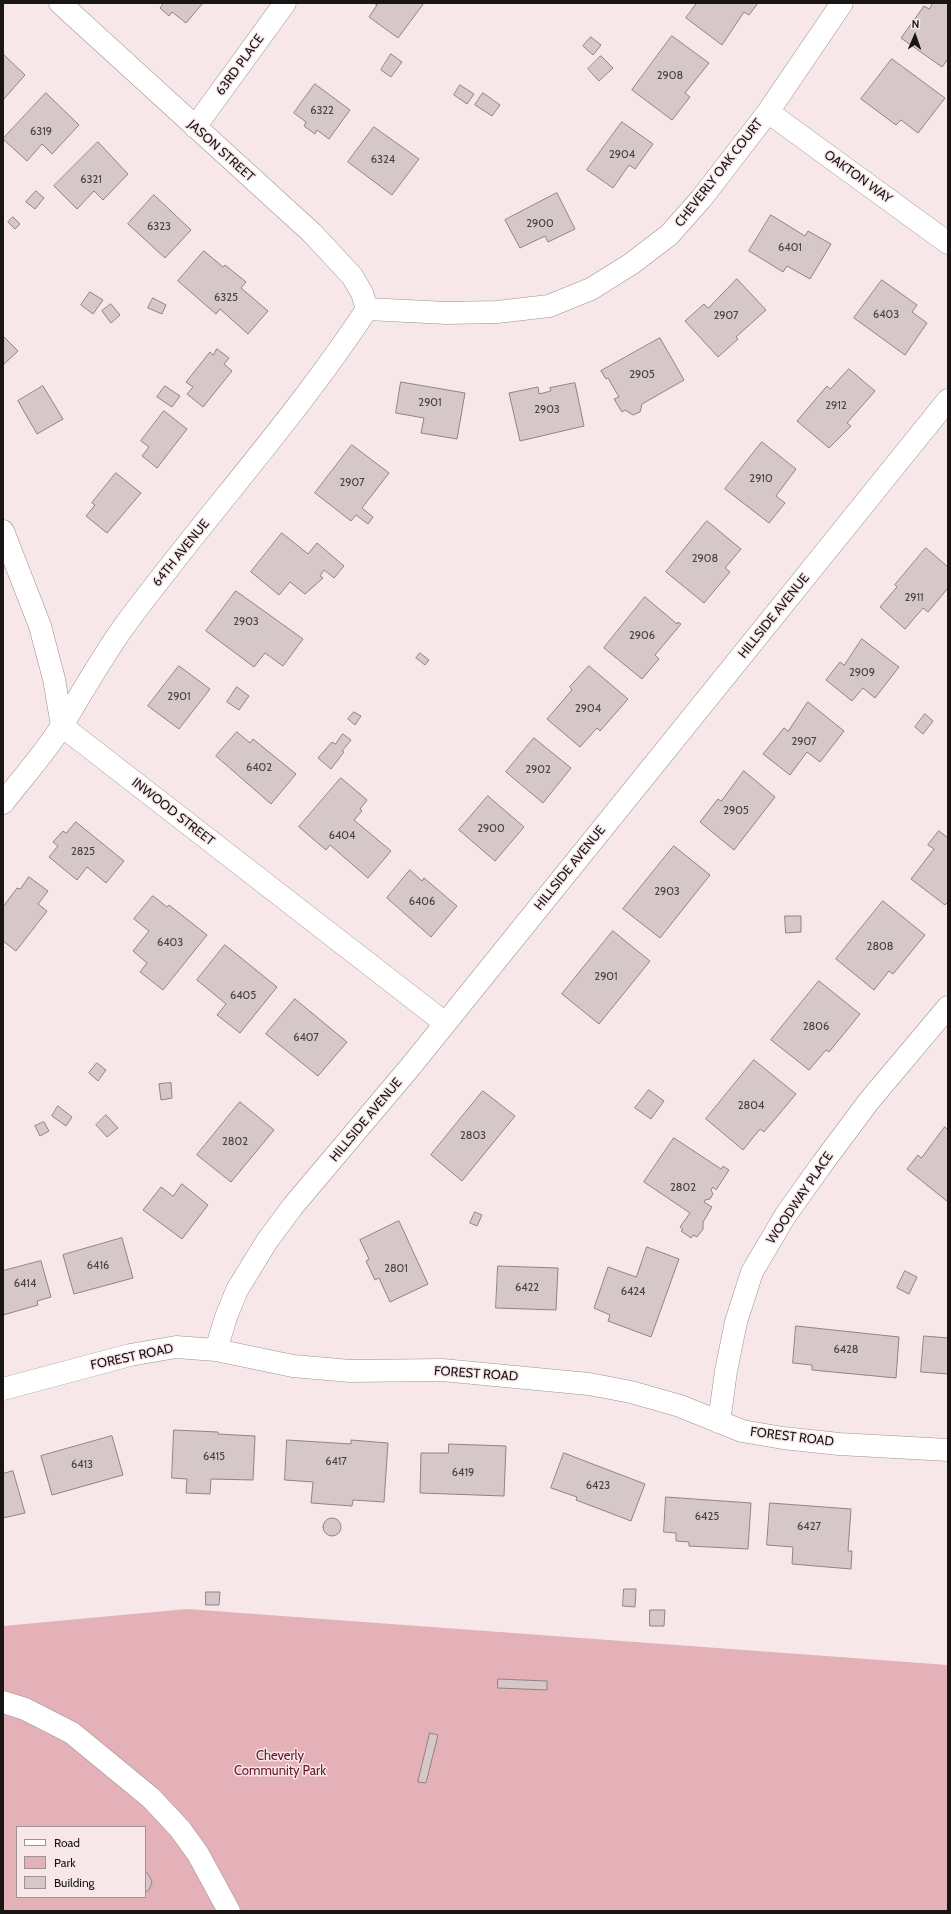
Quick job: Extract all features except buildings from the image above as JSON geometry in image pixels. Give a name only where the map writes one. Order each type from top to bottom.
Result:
[{"type":"street","name":"JASON STREET","points":[[60,3],[312,233],[337,258],[352,276],[362,293],[367,309]]},
{"type":"street","name":"63RD PLACE","points":[[195,127],[285,3]]},
{"type":"street","name":"CHEVERLY OAK COURT","points":[[367,309],[447,313],[497,312],[549,306],[591,289],[631,264],[669,235],[701,199],[768,112],[842,3]]},
{"type":"street","name":"OAKTON WAY","points":[[768,112],[948,243]]},
{"type":"street","name":"64TH AVENUE","points":[[3,803],[62,726],[90,677],[124,626],[301,401],[340,350],[367,309]]},
{"type":"street","name":"HILLSIDE AVENUE","points":[[216,1350],[226,1317],[238,1290],[267,1241],[293,1206],[445,1023],[948,400]]},
{"type":"street","points":[[3,531],[40,626],[54,678],[62,726]]},
{"type":"street","name":"INWOOD STREET","points":[[62,726],[445,1023]]},
{"type":"street","name":"WOODWAY PLACE","points":[[719,1422],[726,1371],[736,1322],[752,1272],[785,1216],[822,1164],[869,1101],[948,1007]]},
{"type":"street","name":"FOREST ROAD","points":[[3,1389],[130,1355],[176,1347],[216,1350],[293,1366],[350,1371],[442,1370],[589,1384],[631,1392],[680,1406],[742,1431],[783,1438],[839,1444],[948,1450]]},
{"type":"street","points":[[3,1702],[25,1709],[72,1733],[151,1798],[180,1829],[198,1854],[229,1911]]},
{"type":"green space","name":"Cheverly Community Park","points":[[187,1609],[948,1665],[948,1911],[3,1911],[3,1626]]}]
